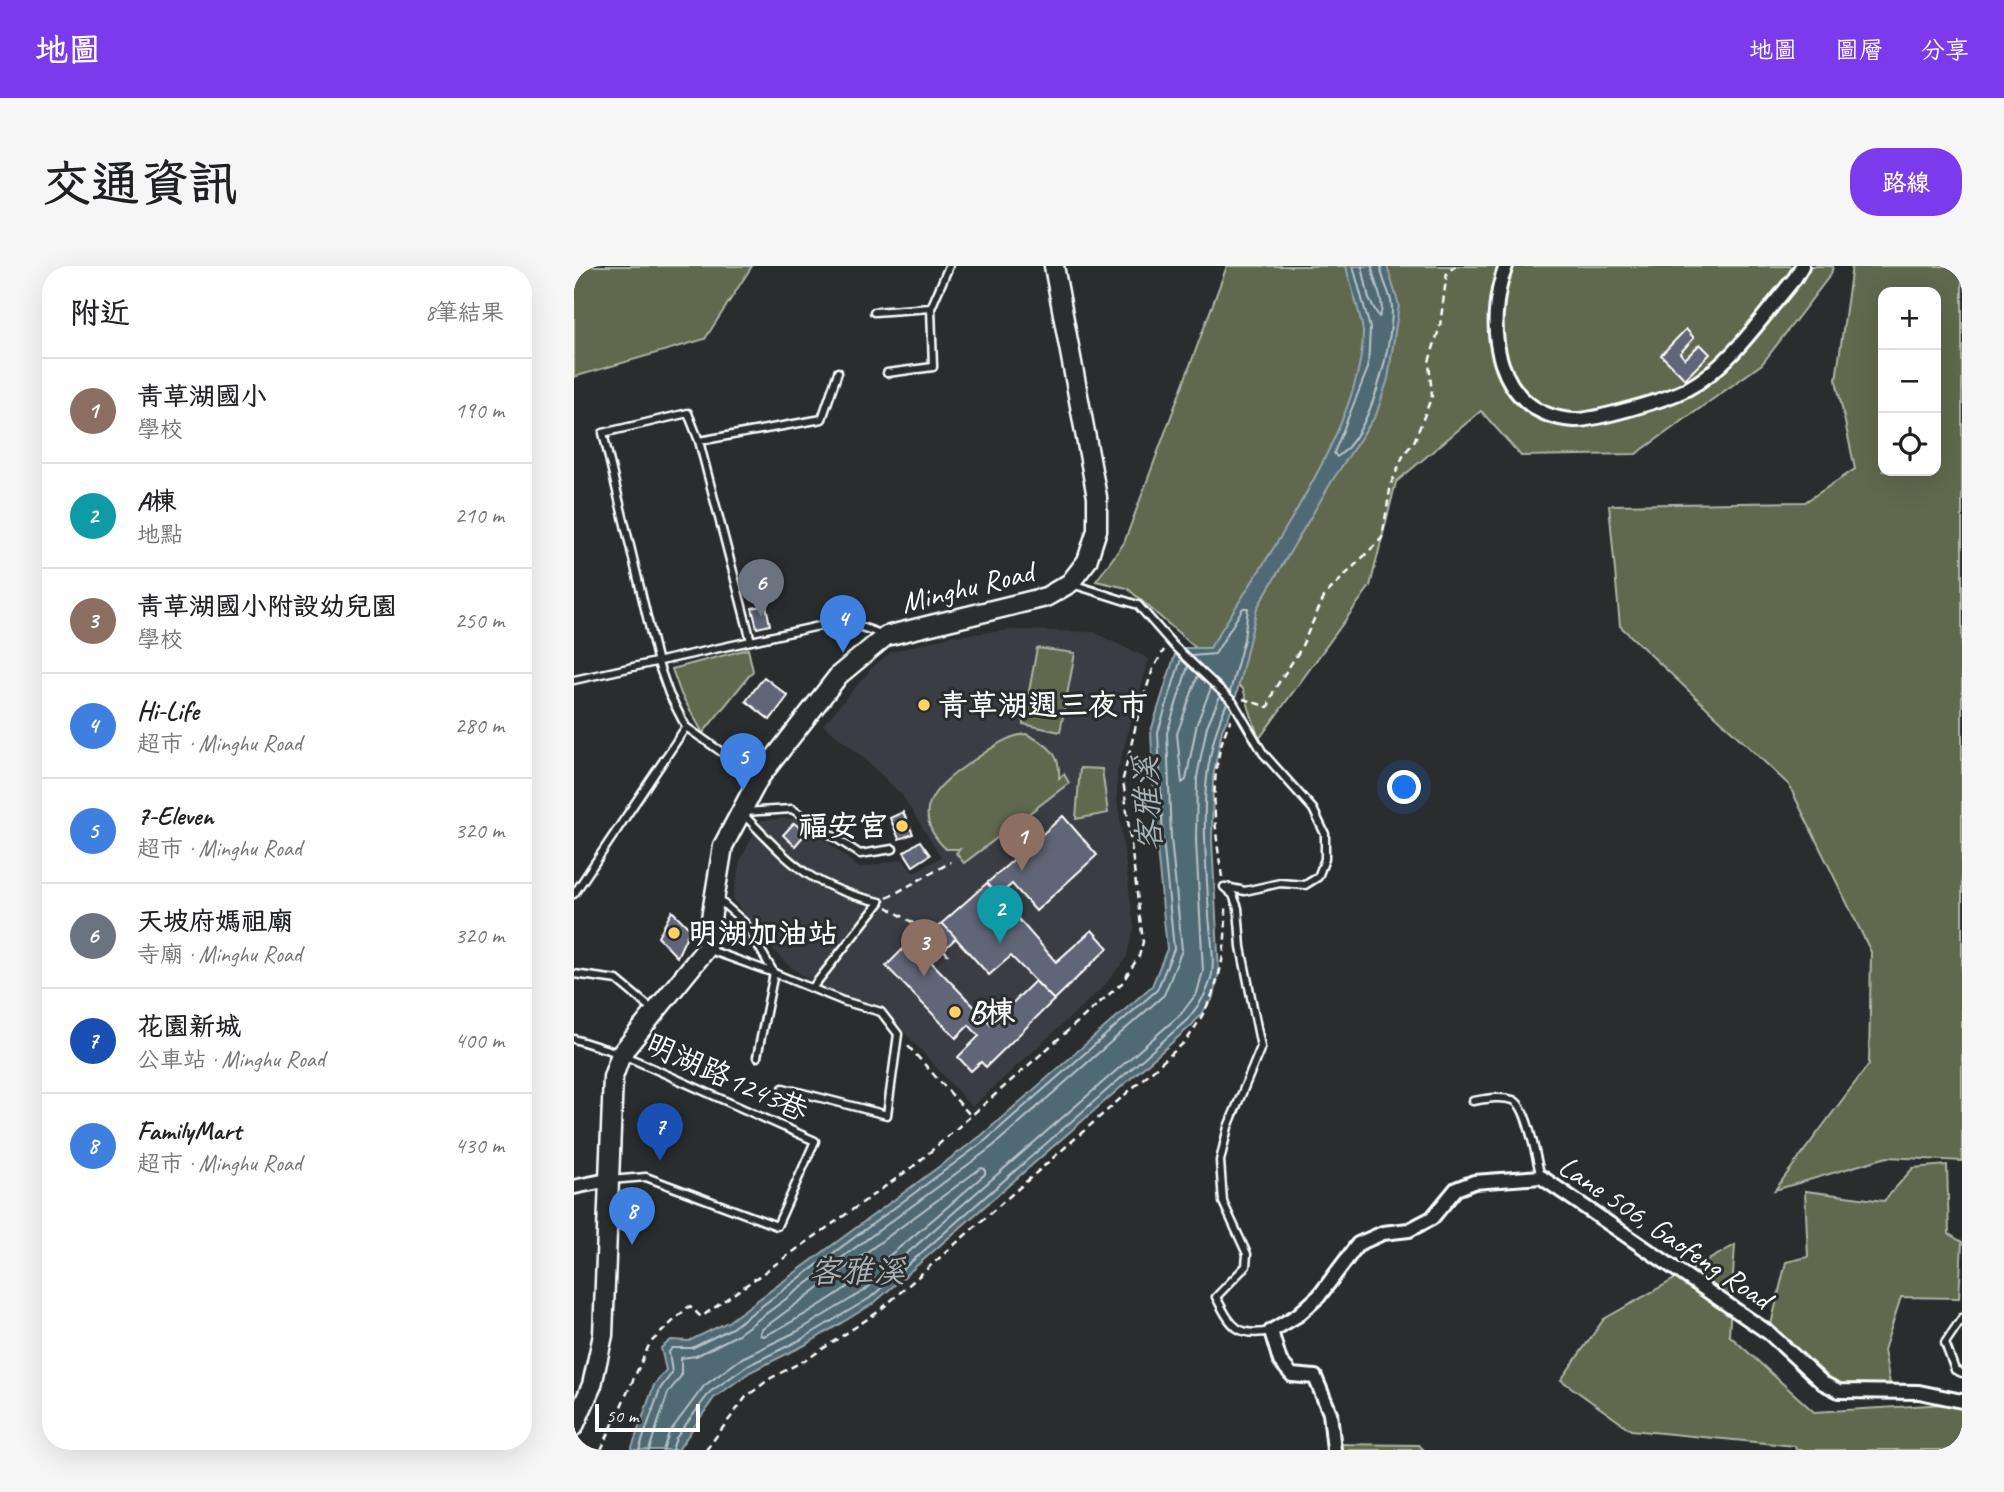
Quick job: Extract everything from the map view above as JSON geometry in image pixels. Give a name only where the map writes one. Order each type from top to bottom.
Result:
[{"type":"street","name":"Minghu Road","points":[[706,949],[723,846],[759,778],[839,675],[886,636],[1046,597],[1070,583],[1087,561],[1097,530],[1097,497],[1055,266]]},
{"type":"street","points":[[1506,266],[1493,332],[1506,379],[1535,409],[1574,420],[1636,407],[1687,390],[1719,366],[1795,278],[1802,266]]},
{"type":"street","points":[[574,1426],[592,1385],[603,1335],[613,1077],[621,1054],[706,949]]},
{"type":"street","name":"Lane 506, Gaofeng Road","points":[[1271,1331],[1298,1315],[1319,1296],[1358,1244],[1383,1233],[1409,1230],[1432,1218],[1456,1189],[1474,1182],[1541,1177],[1769,1333],[1822,1383],[1839,1391],[1919,1392],[1962,1401]]},
{"type":"street","points":[[574,1187],[608,1180]]},
{"type":"street","points":[[1271,1331],[1280,1361],[1292,1375],[1315,1377],[1330,1413],[1334,1450]]},
{"type":"lane","points":[[887,373],[933,367],[931,308],[949,266]]},
{"type":"lane","points":[[874,313],[931,308]]},
{"type":"lane","points":[[699,441],[822,419],[838,372]]},
{"type":"lane","points":[[751,641],[699,441],[688,413],[603,433],[658,663],[669,694],[686,727],[759,778]]},
{"type":"lane","points":[[1070,583],[1138,605],[1173,644],[1233,702],[1263,753],[1313,809],[1325,834],[1325,859],[1318,877],[1305,885],[1280,883],[1245,891],[1224,887]]},
{"type":"lane","points":[[574,680],[837,622],[853,624],[886,636]]},
{"type":"lane","points":[[574,894],[686,727]]},
{"type":"lane","points":[[742,812],[792,809],[860,854],[893,849]]},
{"type":"lane","points":[[742,812],[789,862],[818,883],[880,902],[813,987]]},
{"type":"lane","points":[[1224,887],[1233,895],[1238,908],[1241,947],[1261,1047],[1228,1126],[1220,1161],[1223,1202],[1247,1254],[1246,1266],[1216,1297],[1227,1321],[1237,1328],[1249,1334],[1271,1331]]},
{"type":"lane","points":[[713,896],[745,923],[774,973],[757,1056]]},
{"type":"lane","points":[[706,949],[813,987],[842,1001],[881,1012],[898,1034],[887,1115],[783,1088]]},
{"type":"lane","points":[[574,974],[617,980],[656,1013]]},
{"type":"lane","name":"明湖路1243巷","points":[[574,1039],[621,1054],[815,1141],[777,1226],[646,1177],[608,1180]]},
{"type":"lane","points":[[1473,1101],[1499,1098],[1515,1100],[1524,1110],[1541,1177]]},
{"type":"lane","points":[[1962,1318],[1945,1343],[1955,1370],[1962,1373]]},
{"type":"path","points":[[1233,702],[1246,698],[1268,707],[1274,690],[1300,650],[1325,595],[1382,538],[1391,484],[1404,454],[1413,442],[1432,396],[1429,362],[1440,326],[1447,272],[1456,266]]},
{"type":"path","points":[[601,1450],[650,1343],[687,1308],[690,1306],[701,1317],[905,1173],[1122,983],[1139,956],[1143,942],[1122,779],[1150,679],[1161,653],[1173,644]]},
{"type":"path","points":[[706,1450],[746,1397],[771,1378],[809,1358],[878,1312],[1186,1041],[1218,985],[1226,934],[1224,887],[1216,831],[1216,766],[1225,731],[1236,710]]},
{"type":"path","points":[[931,934],[880,902],[951,862]]},
{"type":"path","points":[[944,950],[948,955]]},
{"type":"path","points":[[897,1042],[907,1046],[971,1116]]},
{"type":"path","points":[[574,1445],[585,1450]]},
{"type":"shaded area","points":[[1013,630],[1093,632],[1149,659],[1117,772],[1117,797],[1134,928],[1126,958],[1103,987],[972,1107],[887,1013],[812,982],[787,964],[755,931],[733,899],[740,861],[761,820],[798,818],[859,868],[903,859],[913,873],[941,857],[902,795],[863,757],[823,725],[872,668],[891,652],[951,636]]},
{"type":"green space","points":[[574,266],[752,266],[705,339],[574,377]]},
{"type":"green space","points":[[1227,266],[1833,266],[1831,274],[1762,364],[1636,454],[1521,456],[1481,411],[1396,482],[1370,586],[1259,739],[1243,689],[1127,588],[1096,581],[1124,543]]},
{"type":"green space","points":[[1852,266],[1962,266],[1962,1161],[1887,1157],[1775,1190],[1869,1064],[1871,952],[1789,785],[1620,626],[1609,505],[1805,502],[1855,469],[1836,380]]},
{"type":"green space","points":[[1037,648],[1075,653],[1060,732],[1023,724]]},
{"type":"green space","points":[[748,649],[753,671],[703,733],[681,694],[672,669]]},
{"type":"green space","points":[[1026,734],[1051,750],[1058,762],[1059,778],[1064,774],[1069,783],[964,863],[956,853],[960,849],[946,849],[934,835],[928,821],[932,798],[939,788],[961,769],[1005,740]]},
{"type":"green space","points":[[1080,768],[1102,769],[1108,813],[1076,819]]},
{"type":"green space","points":[[1947,1165],[1949,1234],[1962,1242],[1959,1298],[1901,1297],[1884,1350],[1891,1390],[1839,1391],[1769,1333],[1786,1262],[1808,1257],[1805,1191],[1884,1201],[1913,1168]]},
{"type":"green space","points":[[1735,1245],[1729,1335],[1814,1412],[1962,1403],[1962,1450],[1796,1450],[1795,1446],[1631,1430],[1561,1380],[1604,1319]]},
{"type":"green space","points":[[1333,1444],[1419,1445],[1424,1450],[1333,1450]]},
{"type":"water","name":"客雅溪","points":[[1346,266],[1387,266],[1399,305],[1388,379],[1376,415],[1332,481],[1257,608],[1234,705],[1222,730],[1213,778],[1212,841],[1219,972],[1212,1000],[1192,1025],[874,1303],[805,1345],[750,1372],[714,1398],[678,1450],[631,1450],[654,1385],[666,1370],[661,1348],[671,1340],[689,1341],[728,1322],[982,1135],[1152,986],[1167,949],[1156,839],[1151,731],[1177,648],[1210,648],[1305,495],[1346,411],[1358,370],[1363,333]]},
{"type":"building","points":[[1686,329],[1694,338],[1680,353],[1685,359],[1700,344],[1710,354],[1685,379],[1661,355]]},
{"type":"building","points":[[766,605],[770,625],[757,628],[752,608]]},
{"type":"building","points":[[764,677],[788,696],[770,720],[746,701]]},
{"type":"building","name":"福安宮","points":[[903,812],[913,834],[899,839],[890,818]]},
{"type":"building","points":[[1063,816],[1097,855],[1036,911],[1012,884],[998,896],[987,883]]},
{"type":"building","points":[[794,823],[806,833],[795,846],[783,835]]},
{"type":"building","points":[[920,841],[930,855],[913,866],[904,852]]},
{"type":"building","points":[[987,883],[1056,962],[1092,930],[1108,948],[1054,1000],[1011,956],[989,975],[942,923]]},
{"type":"building","name":"明湖加油站","points":[[672,911],[690,929],[677,957],[658,937]]},
{"type":"building","points":[[942,923],[956,938],[931,962],[917,947]]},
{"type":"building","name":"B棟","points":[[911,941],[991,1024],[1035,981],[1054,1000],[986,1067],[981,1062],[971,1071],[958,1057],[979,1036],[969,1025],[956,1038],[886,966]]},
{"type":"place","name":"天坡府媽祖廟","points":[[761,617]]},
{"type":"place","name":"Hi-Life","points":[[843,653]]},
{"type":"place","name":"青草湖週三夜市","points":[[924,705]]},
{"type":"place","name":"7-Eleven","points":[[743,791]]},
{"type":"place","name":"福安宮","points":[[902,826]]},
{"type":"place","name":"青草湖國小","points":[[1022,871]]},
{"type":"place","name":"明湖加油站","points":[[674,933]]},
{"type":"place","name":"A棟","points":[[1000,943]]},
{"type":"place","name":"青草湖國小附設幼兒園","points":[[924,977]]},
{"type":"place","name":"B棟","points":[[955,1012]]},
{"type":"place","name":"花園新城","points":[[660,1161]]},
{"type":"place","name":"FamilyMart","points":[[632,1245]]}]
